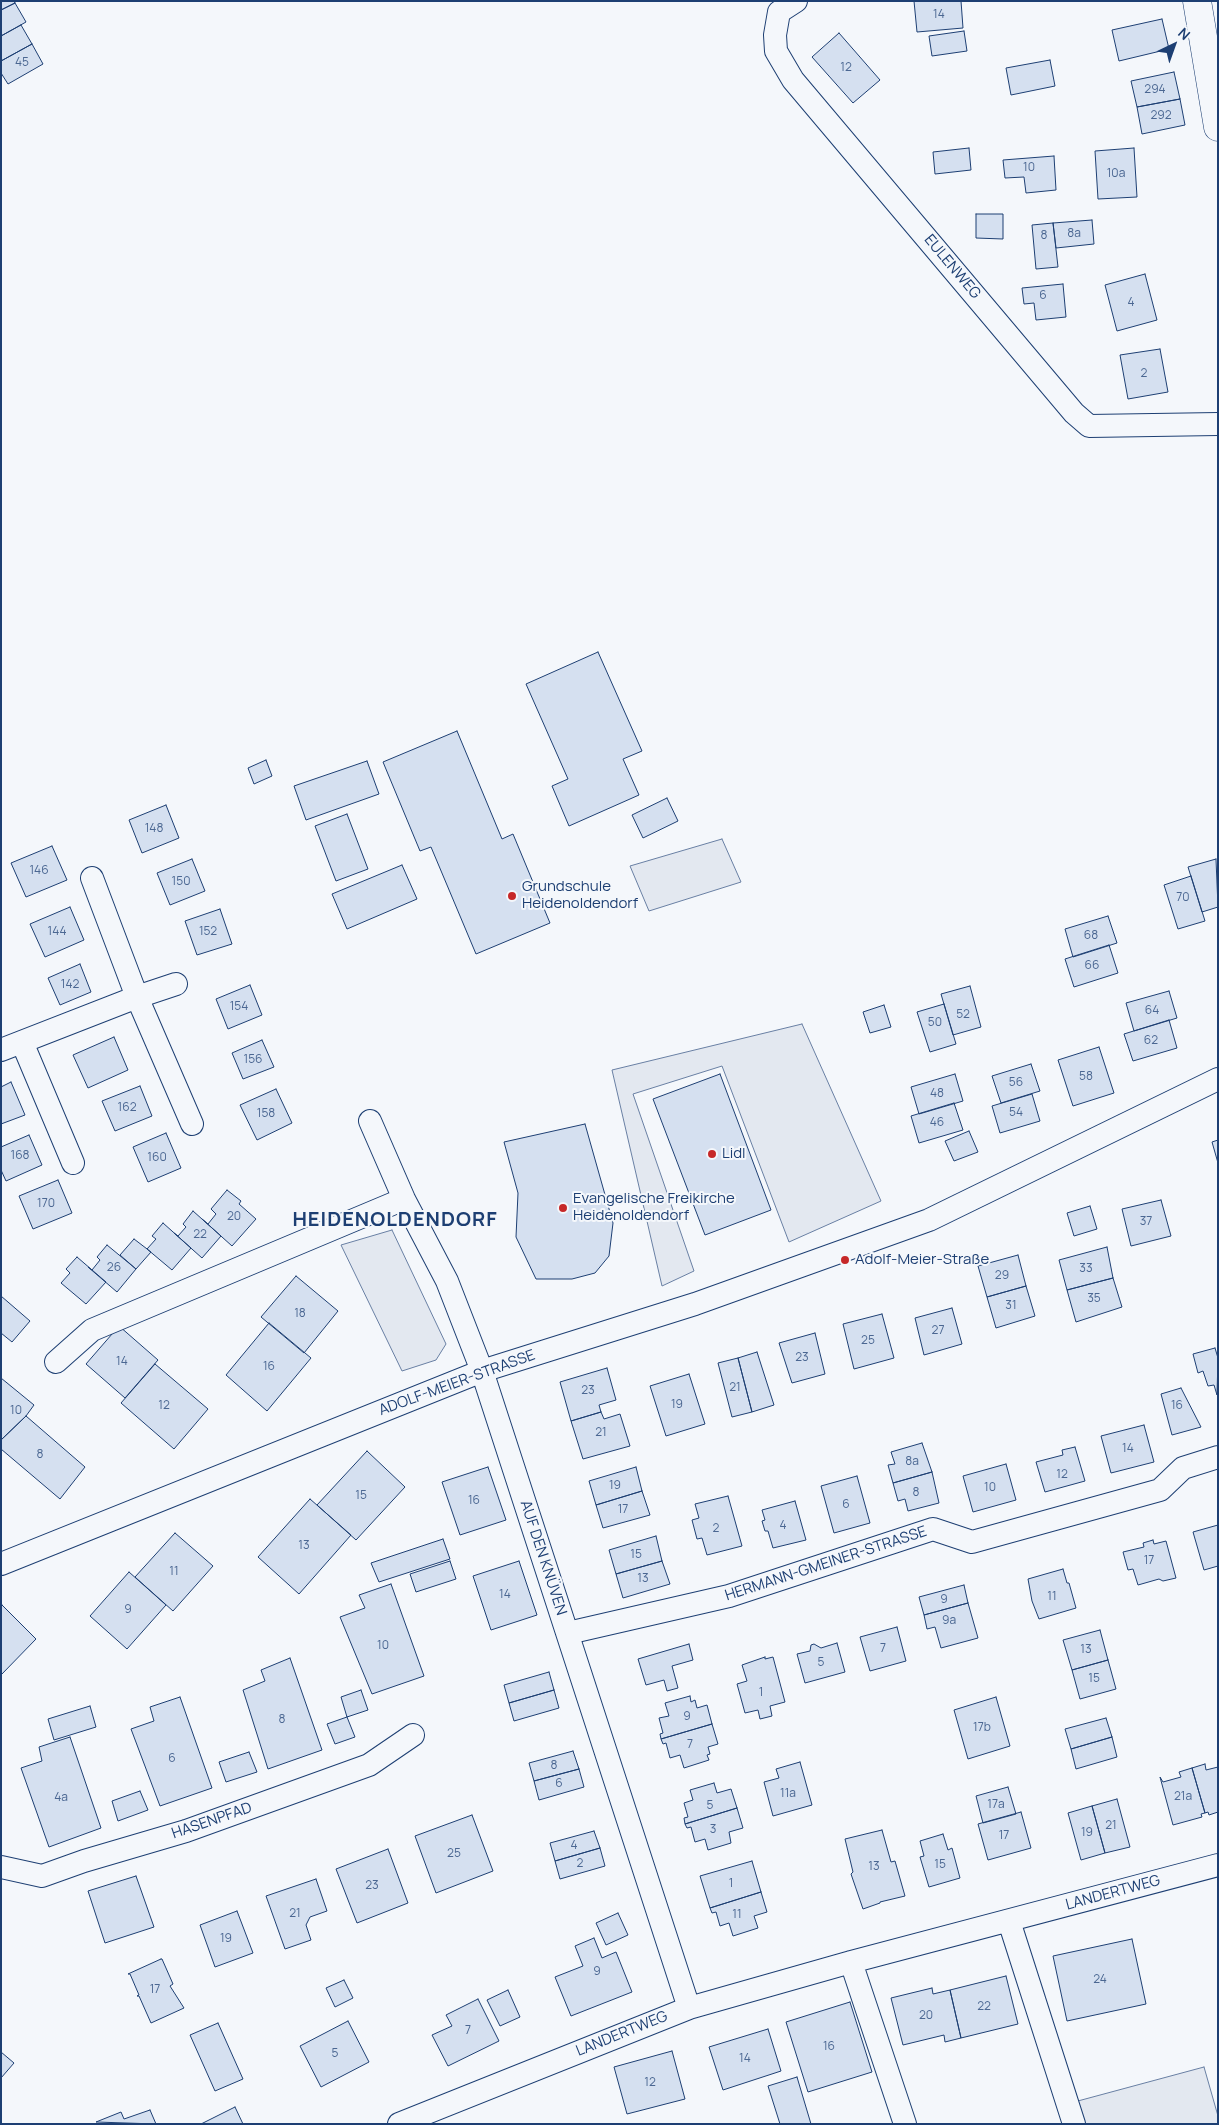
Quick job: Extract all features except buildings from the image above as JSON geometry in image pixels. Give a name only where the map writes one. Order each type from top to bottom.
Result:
[{"type":"main road","points":[[1197,1],[1218,127]]},
{"type":"street","name":"EULENWEG","points":[[796,1],[779,12],[774,35],[776,51],[794,80],[1074,413],[1088,426],[1218,424]]},
{"type":"street","points":[[92,878],[137,997],[192,1124]]},
{"type":"street","points":[[1,1050],[137,997],[176,984]]},
{"type":"street","points":[[22,1042],[73,1163]]},
{"type":"street","name":"ADOLF-MEIER-STRASSE","points":[[1,1564],[482,1371],[695,1304],[929,1220],[1218,1080]]},
{"type":"street","name":"AUF DEN KNÜVEN","points":[[370,1120],[404,1199],[447,1281],[482,1371],[689,2008]]},
{"type":"street","points":[[56,1362],[92,1330],[404,1199]]},
{"type":"street","name":"HERMANN-GMEINER-STRASSE","points":[[568,1633],[729,1596],[933,1529],[972,1542],[1160,1490],[1183,1468],[1218,1457]]},
{"type":"street","name":"HASENPFAD","points":[[1,1867],[42,1876],[84,1861],[186,1831],[369,1766],[414,1735]]},
{"type":"street","name":"LANDERTWEG","points":[[399,2124],[689,2008],[851,1962],[1218,1865]]},
{"type":"street","points":[[1009,1921],[1074,2124]]},
{"type":"street","points":[[851,1962],[905,2124]]},
{"type":"shaded area","points":[[722,839],[741,882],[649,911],[630,866]]},
{"type":"shaded area","points":[[802,1024],[881,1201],[789,1242],[722,1066],[633,1094],[694,1271],[662,1286],[612,1070]]},
{"type":"shaded area","points":[[392,1230],[446,1344],[436,1360],[402,1371],[341,1245]]},
{"type":"shaded area","points":[[1204,2067],[1218,2116],[1218,2124],[1068,2124],[1063,2105]]},
{"type":"place","name":"Grundschule Heidenoldendorf","points":[[512,896]]},
{"type":"place","name":"Lidl","points":[[712,1154]]},
{"type":"place","name":"Evangelische Freikirche Heidenoldendorf","points":[[563,1208]]},
{"type":"place","name":"Adolf-Meier-Straße","points":[[845,1260]]},
{"type":"district","name":"HEIDENOLDENDORF","points":[[395,1220]]}]
